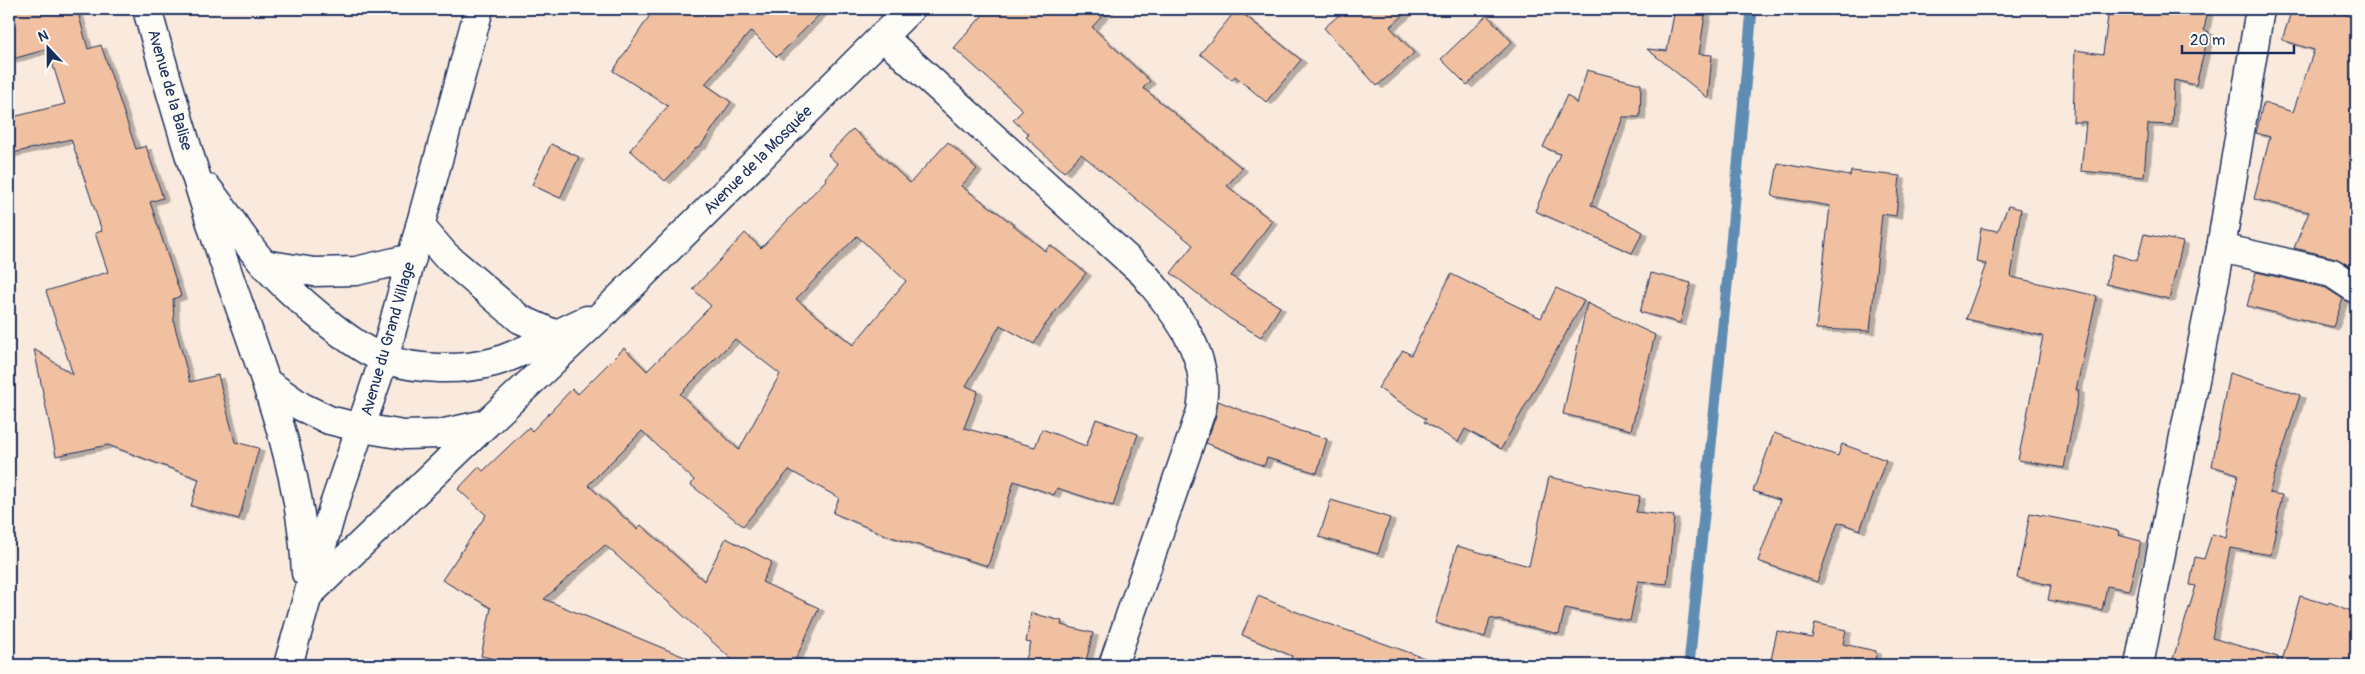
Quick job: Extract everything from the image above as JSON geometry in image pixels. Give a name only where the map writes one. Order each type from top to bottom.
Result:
[{"type":"street","name":"Avenue de la Balise","points":[[147,9],[193,172],[288,449],[300,504],[304,536],[307,596]]},
{"type":"street","name":"Avenue du Grand Village","points":[[288,665],[332,512],[384,359],[479,9]]},
{"type":"street","name":"Avenue de la Mosquée","points":[[307,596],[605,312],[910,9]]},
{"type":"street","points":[[2139,665],[2221,248],[2260,9]]},
{"type":"street","points":[[882,36],[1144,274],[1178,317],[1195,352],[1203,384],[1201,411],[1113,665]]},
{"type":"street","points":[[193,172],[264,264],[342,334],[384,359],[417,366],[459,367],[493,362],[522,351],[554,334],[605,312]]},
{"type":"street","points":[[420,226],[445,255],[520,318],[554,334]]},
{"type":"street","points":[[2221,248],[2332,273],[2356,289]]},
{"type":"street","points":[[264,264],[314,272],[356,271],[412,258]]},
{"type":"street","points":[[266,382],[302,407],[329,420],[362,428],[404,435],[440,434],[486,424]]},
{"type":"building","points":[[9,9],[77,9],[88,49],[101,45],[136,149],[146,146],[163,198],[150,202],[181,296],[173,299],[174,323],[190,382],[218,375],[235,442],[259,448],[239,519],[191,506],[199,479],[108,445],[56,456],[34,349],[73,375],[46,291],[108,272],[95,233],[102,231],[71,139],[9,154],[9,118],[65,104],[48,49],[9,60]]},
{"type":"building","points":[[654,9],[825,9],[777,57],[751,31],[705,84],[731,102],[700,147],[698,146],[665,181],[630,150],[668,106],[613,71]]},
{"type":"building","points":[[988,9],[1109,9],[1092,27],[1150,81],[1143,88],[1242,168],[1227,186],[1272,221],[1231,276],[1280,307],[1261,337],[1229,318],[1171,273],[1193,245],[1081,154],[1064,172],[1026,137],[1029,135],[1013,120],[1023,110],[954,48]]},
{"type":"building","points":[[1237,9],[1301,60],[1266,102],[1235,76],[1232,80],[1200,54]]},
{"type":"building","points":[[1346,9],[1411,9],[1390,27],[1414,53],[1377,86],[1324,28]]},
{"type":"building","points":[[1675,9],[1706,9],[1699,54],[1712,55],[1708,98],[1647,49],[1667,51]]},
{"type":"building","points":[[2109,9],[2208,9],[2204,30],[2209,32],[2196,85],[2174,80],[2172,125],[2148,124],[2144,177],[2081,171],[2086,122],[2073,122],[2075,50],[2103,54]]},
{"type":"building","points":[[2292,9],[2327,9],[2356,18],[2356,260],[2353,268],[2336,258],[2294,248],[2309,212],[2254,199],[2270,137],[2256,133],[2263,103],[2293,112],[2314,50],[2282,40]]},
{"type":"building","points":[[1487,15],[1512,42],[1467,85],[1441,59]]},
{"type":"building","points":[[1587,70],[1641,84],[1640,117],[1623,117],[1591,205],[1643,232],[1632,253],[1535,211],[1560,154],[1543,147],[1567,95],[1577,104]]},
{"type":"building","points":[[853,129],[910,183],[948,142],[977,169],[961,186],[1000,214],[1045,251],[1050,245],[1086,273],[1045,325],[1034,344],[1000,325],[966,386],[978,391],[964,428],[1035,447],[1042,429],[1086,446],[1096,419],[1138,434],[1113,506],[1057,488],[1054,495],[1014,481],[988,566],[888,536],[833,513],[839,498],[789,470],[743,526],[691,485],[694,480],[642,431],[588,485],[637,529],[641,525],[704,581],[726,538],[772,562],[762,582],[819,608],[793,665],[738,665],[605,545],[544,599],[704,665],[525,665],[481,656],[491,608],[442,580],[486,515],[458,489],[479,467],[483,471],[529,427],[532,431],[572,389],[578,394],[624,348],[647,371],[711,306],[693,289],[745,233],[761,248],[826,180],[825,178],[838,164],[828,155]],"holes":[[[857,236],[906,281],[853,345],[796,299]],[[735,339],[780,374],[739,450],[680,394]]]},
{"type":"building","points":[[551,144],[579,157],[560,198],[532,185]]},
{"type":"building","points":[[1778,163],[1850,176],[1851,171],[1900,176],[1896,216],[1882,214],[1870,331],[1816,329],[1830,206],[1772,196]]},
{"type":"building","points":[[2008,206],[2021,209],[2011,277],[2097,296],[2076,390],[2079,390],[2064,468],[2018,460],[2043,336],[1966,319],[1986,264],[1976,262],[1981,228],[1998,231]]},
{"type":"building","points":[[2144,234],[2183,242],[2169,299],[2106,284],[2113,254],[2137,261]]},
{"type":"building","points":[[2256,272],[2326,288],[2343,299],[2333,327],[2247,306]]},
{"type":"building","points":[[1651,273],[1691,283],[1680,323],[1640,312]]},
{"type":"building","points":[[1451,274],[1541,318],[1556,288],[1584,301],[1501,449],[1465,429],[1458,442],[1424,422],[1426,419],[1378,388],[1403,350],[1411,355]]},
{"type":"building","points":[[1587,303],[1655,335],[1631,430],[1563,414]]},
{"type":"building","points":[[2229,373],[2300,395],[2269,493],[2282,495],[2271,555],[2230,548],[2212,638],[2278,657],[2277,665],[2171,665],[2196,586],[2190,585],[2195,557],[2204,559],[2212,534],[2226,538],[2238,474],[2212,466]]},
{"type":"building","points":[[1218,401],[1293,431],[1293,429],[1327,439],[1317,473],[1267,458],[1264,466],[1206,443],[1216,416]]},
{"type":"building","points":[[1774,433],[1838,456],[1842,444],[1886,460],[1860,530],[1838,522],[1817,582],[1758,561],[1780,500],[1753,491]]},
{"type":"building","points":[[1549,477],[1640,496],[1636,512],[1674,516],[1667,584],[1638,581],[1630,621],[1565,608],[1559,634],[1490,618],[1485,637],[1435,623],[1457,546],[1529,566]]},
{"type":"building","points":[[1331,500],[1390,518],[1378,554],[1319,537]]},
{"type":"building","points":[[2030,513],[2119,531],[2118,535],[2141,541],[2129,590],[2107,586],[2102,610],[2048,600],[2051,585],[2017,578]]},
{"type":"building","points":[[1258,596],[1307,616],[1433,661],[1432,665],[1289,665],[1292,656],[1242,635]]},
{"type":"building","points":[[2300,596],[2328,604],[2329,602],[2356,613],[2356,646],[2349,665],[2281,665]]},
{"type":"building","points":[[1031,613],[1062,621],[1061,625],[1093,633],[1085,665],[1024,665],[1031,643],[1026,642]]},
{"type":"building","points":[[1815,623],[1846,630],[1843,644],[1876,651],[1875,665],[1770,665],[1777,631],[1812,638]]},
{"type":"waterway","points":[[1689,665],[1729,265],[1752,9]]}]
